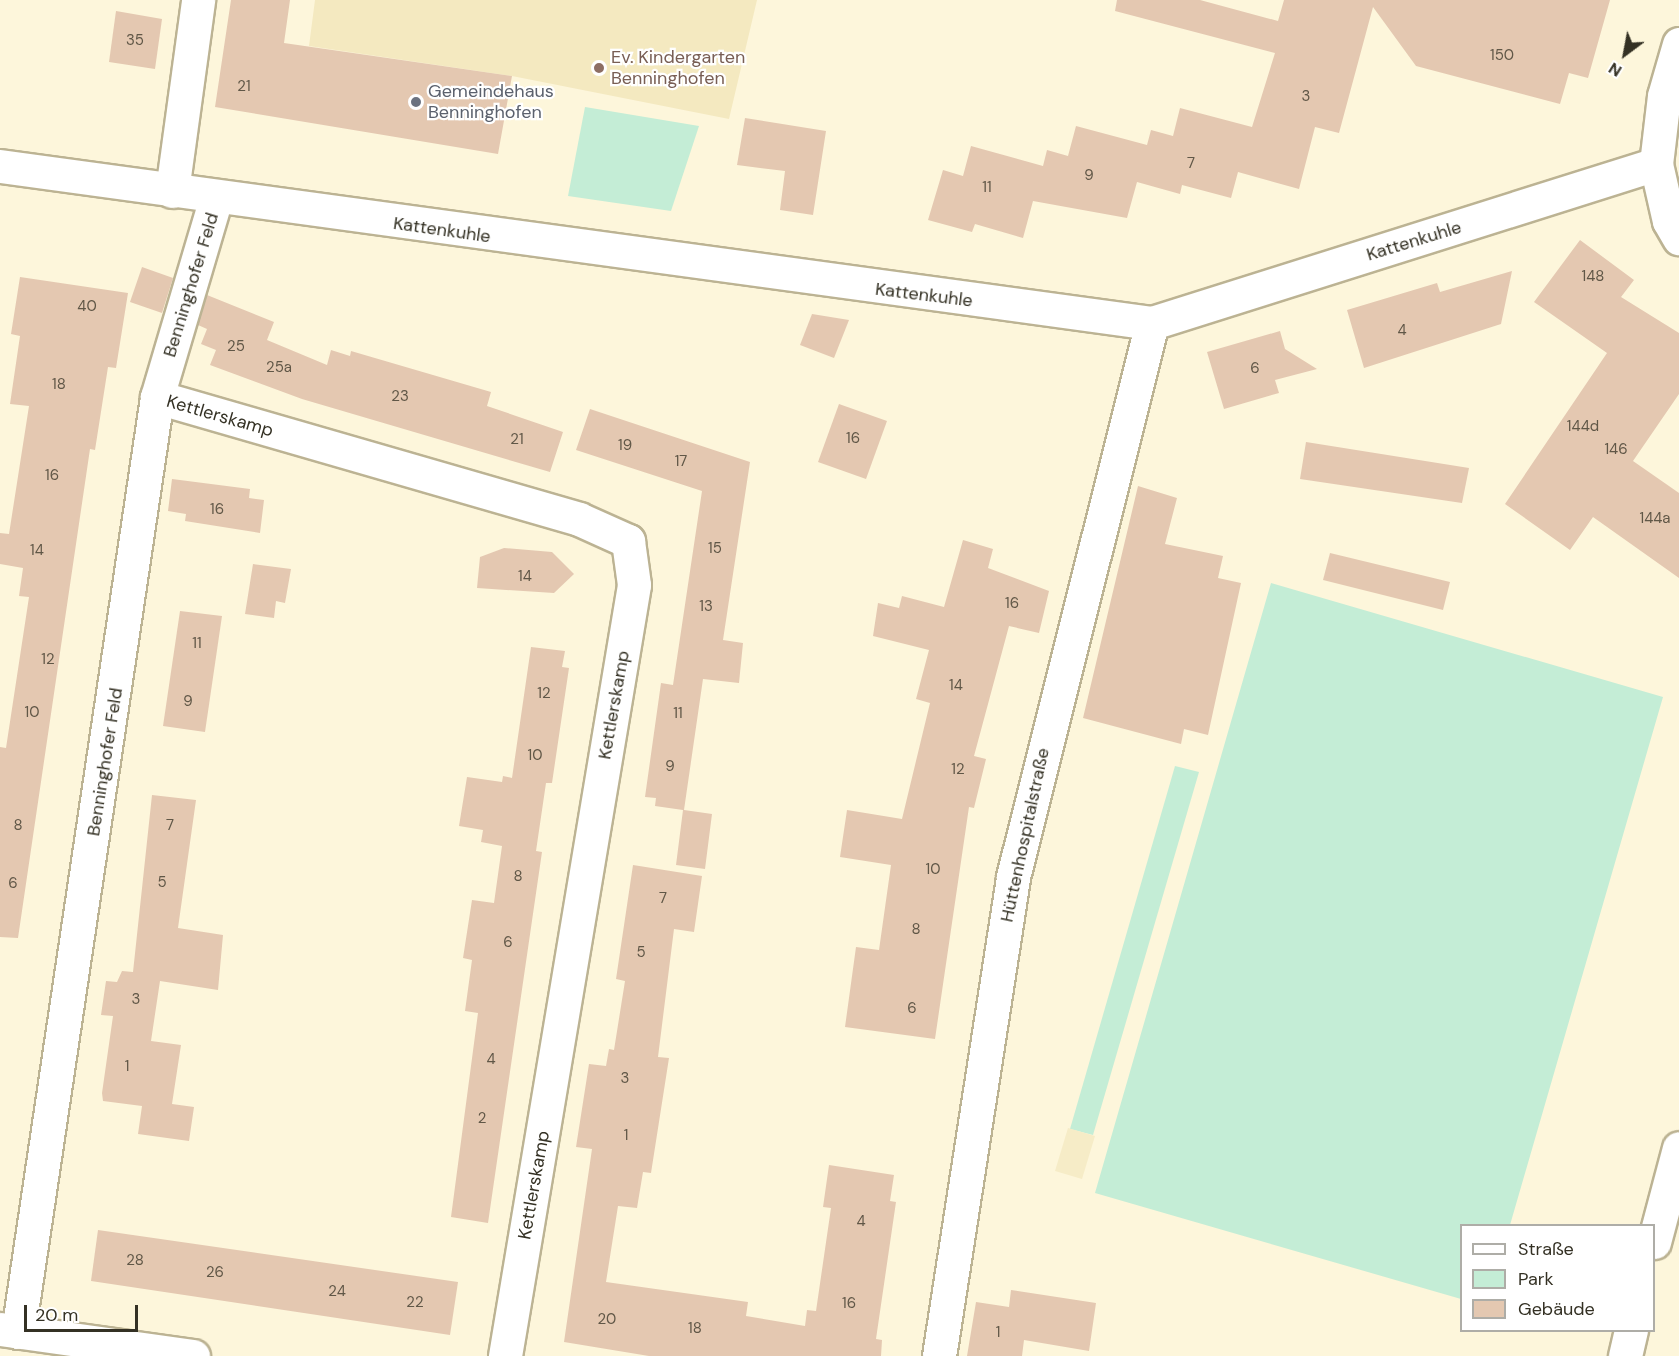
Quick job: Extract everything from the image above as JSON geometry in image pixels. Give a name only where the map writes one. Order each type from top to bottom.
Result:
[{"type":"street","points":[[172,191],[198,0]]},
{"type":"street","points":[[1679,44],[1662,108],[1656,164],[1669,221],[1679,238]]},
{"type":"street","name":"Kattenkuhle","points":[[0,166],[216,198],[1152,323],[1656,164]]},
{"type":"street","name":"Benninghofer Feld","points":[[9,1331],[157,397],[216,198]]},
{"type":"street","name":"Hüttenhospitalstraße","points":[[939,1356],[1013,877],[1152,323]]},
{"type":"street","name":"Kettlerskamp","points":[[157,397],[579,519],[628,541],[634,585],[505,1356]]},
{"type":"street","points":[[1655,1235],[1679,1148]]},
{"type":"street","points":[[9,1331],[193,1356]]},
{"type":"street","points":[[1624,1356],[1630,1332]]},
{"type":"shaded area","name":"Ev. Kindergarten Benninghofen","points":[[315,0],[757,0],[729,119],[512,76],[309,46]]},
{"type":"green space","points":[[585,107],[699,126],[671,211],[568,196]]},
{"type":"green space","points":[[1271,583],[1663,697],[1510,1224],[1460,1224],[1460,1299],[1095,1193]]},
{"type":"green space","points":[[1175,766],[1199,772],[1093,1135],[1070,1129]]},
{"type":"sand","points":[[1068,1128],[1095,1136],[1082,1179],[1055,1171]]},
{"type":"building","points":[[231,0],[290,0],[284,43],[512,76],[498,154],[215,107]]},
{"type":"building","points":[[1117,0],[1200,0],[1278,21],[1284,0],[1610,0],[1588,78],[1569,73],[1560,104],[1416,66],[1373,7],[1339,133],[1315,127],[1299,189],[1238,172],[1231,198],[1182,185],[1180,194],[1137,182],[1127,218],[1033,201],[1023,238],[975,224],[972,232],[928,220],[943,170],[963,176],[971,146],[1043,166],[1047,150],[1068,156],[1076,126],[1147,145],[1151,130],[1173,136],[1180,108],[1252,127],[1275,53],[1115,11]]},
{"type":"building","points":[[116,11],[162,19],[155,69],[109,62]]},
{"type":"building","points":[[745,118],[826,131],[813,215],[780,210],[785,171],[737,165]]},
{"type":"building","points":[[1580,240],[1634,280],[1621,297],[1679,333],[1679,394],[1633,461],[1679,493],[1679,578],[1593,517],[1570,550],[1505,504],[1607,353],[1534,302]]},
{"type":"building","points":[[142,267],[173,278],[162,313],[130,302]]},
{"type":"building","points":[[1512,271],[1501,324],[1364,368],[1347,310],[1437,283],[1440,292]]},
{"type":"building","points":[[20,277],[128,293],[116,368],[108,367],[95,450],[90,449],[18,938],[0,937],[0,747],[6,748],[29,597],[19,596],[23,568],[0,564],[0,533],[9,534],[29,406],[10,404],[20,336],[11,334]]},
{"type":"building","points":[[207,295],[274,322],[267,340],[327,365],[331,350],[350,356],[351,351],[491,392],[487,406],[563,432],[550,472],[302,399],[210,365],[216,350],[201,344],[207,329],[198,325]]},
{"type":"building","points":[[812,314],[849,320],[834,358],[800,345]]},
{"type":"building","points":[[1280,331],[1285,349],[1317,369],[1275,380],[1279,393],[1224,409],[1207,352]]},
{"type":"building","points":[[839,404],[887,421],[866,479],[818,462]]},
{"type":"building","points":[[590,409],[750,462],[723,640],[743,643],[739,683],[703,679],[684,810],[712,814],[705,869],[676,865],[683,810],[655,806],[656,798],[645,797],[661,683],[673,685],[702,491],[576,450]]},
{"type":"building","points":[[1306,442],[1469,468],[1462,503],[1300,479]]},
{"type":"building","points":[[172,479],[250,489],[249,498],[264,500],[260,533],[185,521],[186,514],[168,511]]},
{"type":"building","points":[[1138,486],[1177,498],[1165,544],[1223,556],[1218,578],[1241,583],[1208,735],[1184,729],[1181,744],[1083,718]]},
{"type":"building","points":[[963,540],[993,549],[988,568],[1049,591],[1039,633],[1009,626],[974,756],[986,759],[974,808],[969,807],[935,1039],[845,1027],[856,947],[879,950],[891,865],[840,857],[847,810],[902,819],[930,703],[916,699],[929,650],[873,636],[878,603],[899,608],[902,596],[944,607]]},
{"type":"building","points":[[504,548],[552,552],[574,574],[554,593],[477,588],[480,557]]},
{"type":"building","points":[[1330,553],[1450,582],[1443,610],[1323,580]]},
{"type":"building","points":[[253,564],[291,569],[285,603],[276,601],[274,618],[245,614]]},
{"type":"building","points":[[180,611],[222,616],[205,732],[163,726]]},
{"type":"building","points":[[531,647],[565,651],[562,667],[569,668],[552,783],[546,783],[536,851],[542,852],[488,1223],[451,1217],[478,1013],[465,1011],[472,960],[463,958],[472,900],[494,903],[502,846],[481,842],[483,830],[459,826],[467,777],[502,782],[503,776],[512,778]]},
{"type":"building","points":[[152,795],[196,800],[178,928],[223,935],[218,990],[160,981],[151,1041],[181,1045],[172,1104],[194,1107],[189,1141],[138,1134],[142,1106],[103,1101],[102,1093],[113,1016],[101,1015],[106,981],[117,982],[122,971],[133,972]]},
{"type":"building","points":[[633,865],[702,876],[694,932],[674,929],[658,1057],[669,1058],[651,1173],[643,1172],[637,1208],[618,1206],[606,1282],[748,1302],[746,1316],[805,1326],[807,1310],[816,1311],[831,1208],[823,1207],[829,1165],[894,1175],[890,1201],[896,1202],[876,1339],[882,1340],[881,1356],[649,1356],[564,1342],[592,1149],[576,1147],[589,1064],[606,1066],[609,1049],[614,1050],[625,981],[616,979]]},
{"type":"building","points":[[98,1230],[458,1282],[450,1335],[91,1281]]},
{"type":"building","points":[[1011,1290],[1096,1303],[1089,1351],[1024,1340],[1022,1356],[967,1356],[976,1302],[1009,1307]]},
{"type":"place","name":"Ev. Kindergarten Benninghofen","points":[[599,68]]},
{"type":"place","name":"Gemeindehaus Benninghofen","points":[[416,102]]}]
